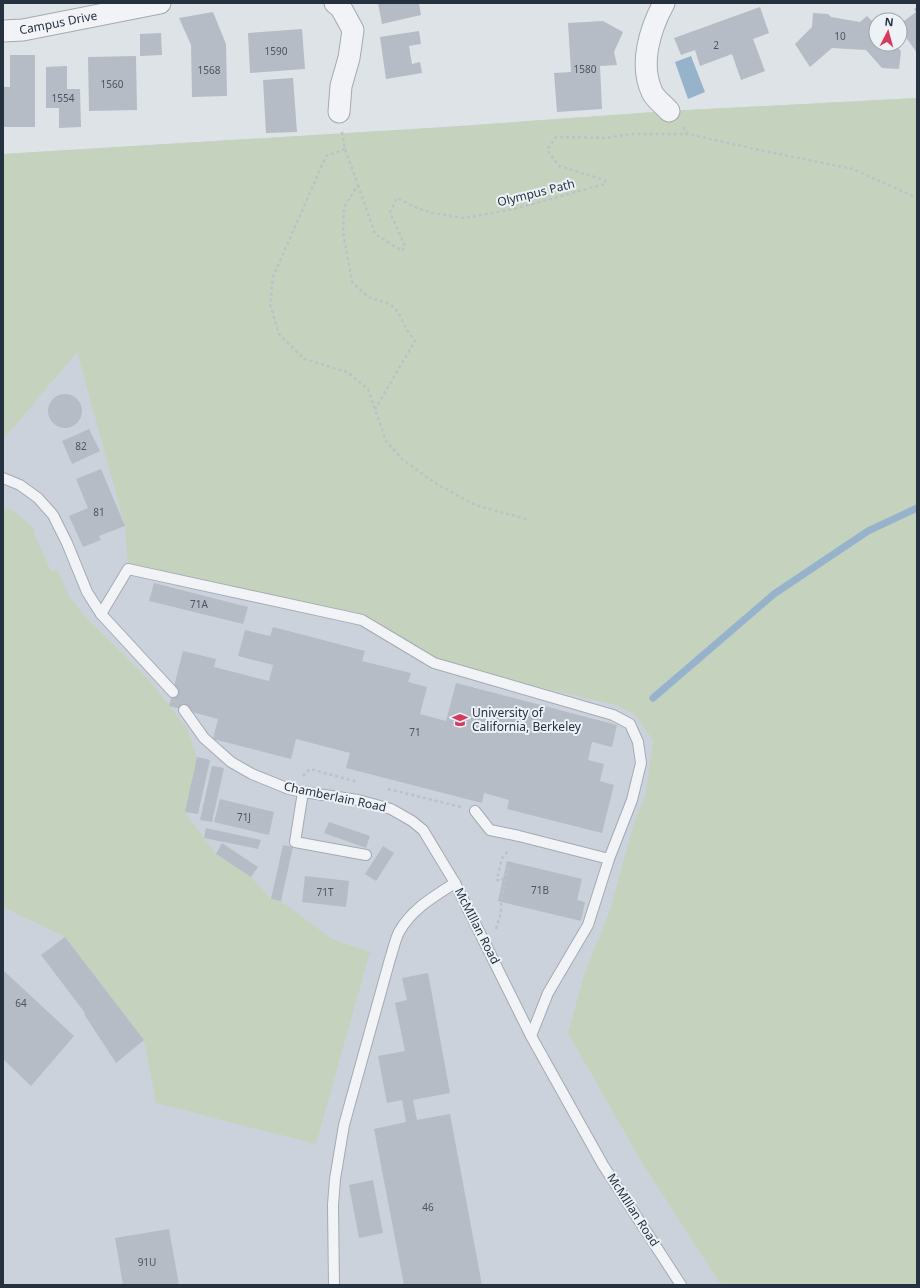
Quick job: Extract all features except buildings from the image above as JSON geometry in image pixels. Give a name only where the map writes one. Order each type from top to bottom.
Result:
[{"type":"street","name":"Campus Drive","points":[[3,31],[23,30],[160,3]]},
{"type":"street","points":[[335,3],[341,8],[353,30],[349,58],[341,86],[338,112]]},
{"type":"street","points":[[664,3],[657,16],[650,38],[645,67],[652,93],[669,110]]},
{"type":"lane","points":[[3,478],[20,484],[38,498],[53,515],[67,543],[87,592],[101,614],[173,692]]},
{"type":"lane","points":[[101,614],[128,569],[362,620],[434,663],[613,715],[630,724],[638,742],[641,763],[632,800],[609,859],[588,925],[548,993],[531,1036]]},
{"type":"lane","name":"Chamberlain Road","points":[[184,710],[204,738],[231,762],[252,774],[288,789],[358,800],[391,809],[412,821],[423,830],[455,883]]},
{"type":"lane","points":[[303,792],[295,842],[366,855]]},
{"type":"lane","points":[[475,811],[490,830],[609,859]]},
{"type":"lane","name":"McMIllan Road","points":[[334,1285],[333,1205],[340,1145],[344,1125],[390,959],[398,933],[410,915],[430,899],[455,883],[531,1036],[603,1165],[681,1285]]},
{"type":"path","points":[[669,110],[688,134],[853,169],[917,198]]},
{"type":"path","points":[[338,112],[345,149],[358,185],[344,207],[343,232],[352,282],[368,297],[390,304],[398,312],[406,330],[414,341],[375,409]]},
{"type":"path","name":"Olympus Path","points":[[358,185],[375,234],[402,251],[405,246],[390,212],[397,198],[432,214],[464,218],[514,209],[605,184],[605,180],[559,166],[547,150],[556,137],[606,138],[631,134],[688,134]]},
{"type":"path","points":[[345,149],[326,156],[273,277],[270,304],[278,334],[304,359],[347,372],[368,390],[386,441],[402,459],[435,483],[474,505],[530,520]]},
{"type":"path","points":[[482,936],[496,929],[501,912],[501,902],[509,866],[502,881],[497,880],[502,858],[519,836]]},
{"type":"shaded area","name":"University of California, Berkeley","points":[[917,98],[917,1285],[3,1285],[3,154],[446,127],[669,111]]},
{"type":"green space","points":[[917,98],[917,1285],[721,1285],[641,1161],[568,1033],[584,975],[611,907],[634,823],[646,792],[653,740],[634,714],[616,705],[434,663],[362,620],[128,569],[125,526],[77,352],[3,440],[3,154],[446,127],[669,111]]},
{"type":"green space","points":[[3,506],[13,511],[34,528],[34,533],[51,571],[57,569],[69,596],[82,613],[149,680],[187,728],[197,757],[185,812],[216,854],[251,877],[271,899],[281,901],[332,939],[370,952],[316,1144],[156,1103],[144,1040],[65,937],[3,907]]},
{"type":"water","points":[[691,56],[705,92],[688,99],[675,62]]},
{"type":"waterway","points":[[653,698],[774,594],[868,531],[917,508]]},
{"type":"place","name":"University of California, Berkeley","points":[[460,720]]}]
